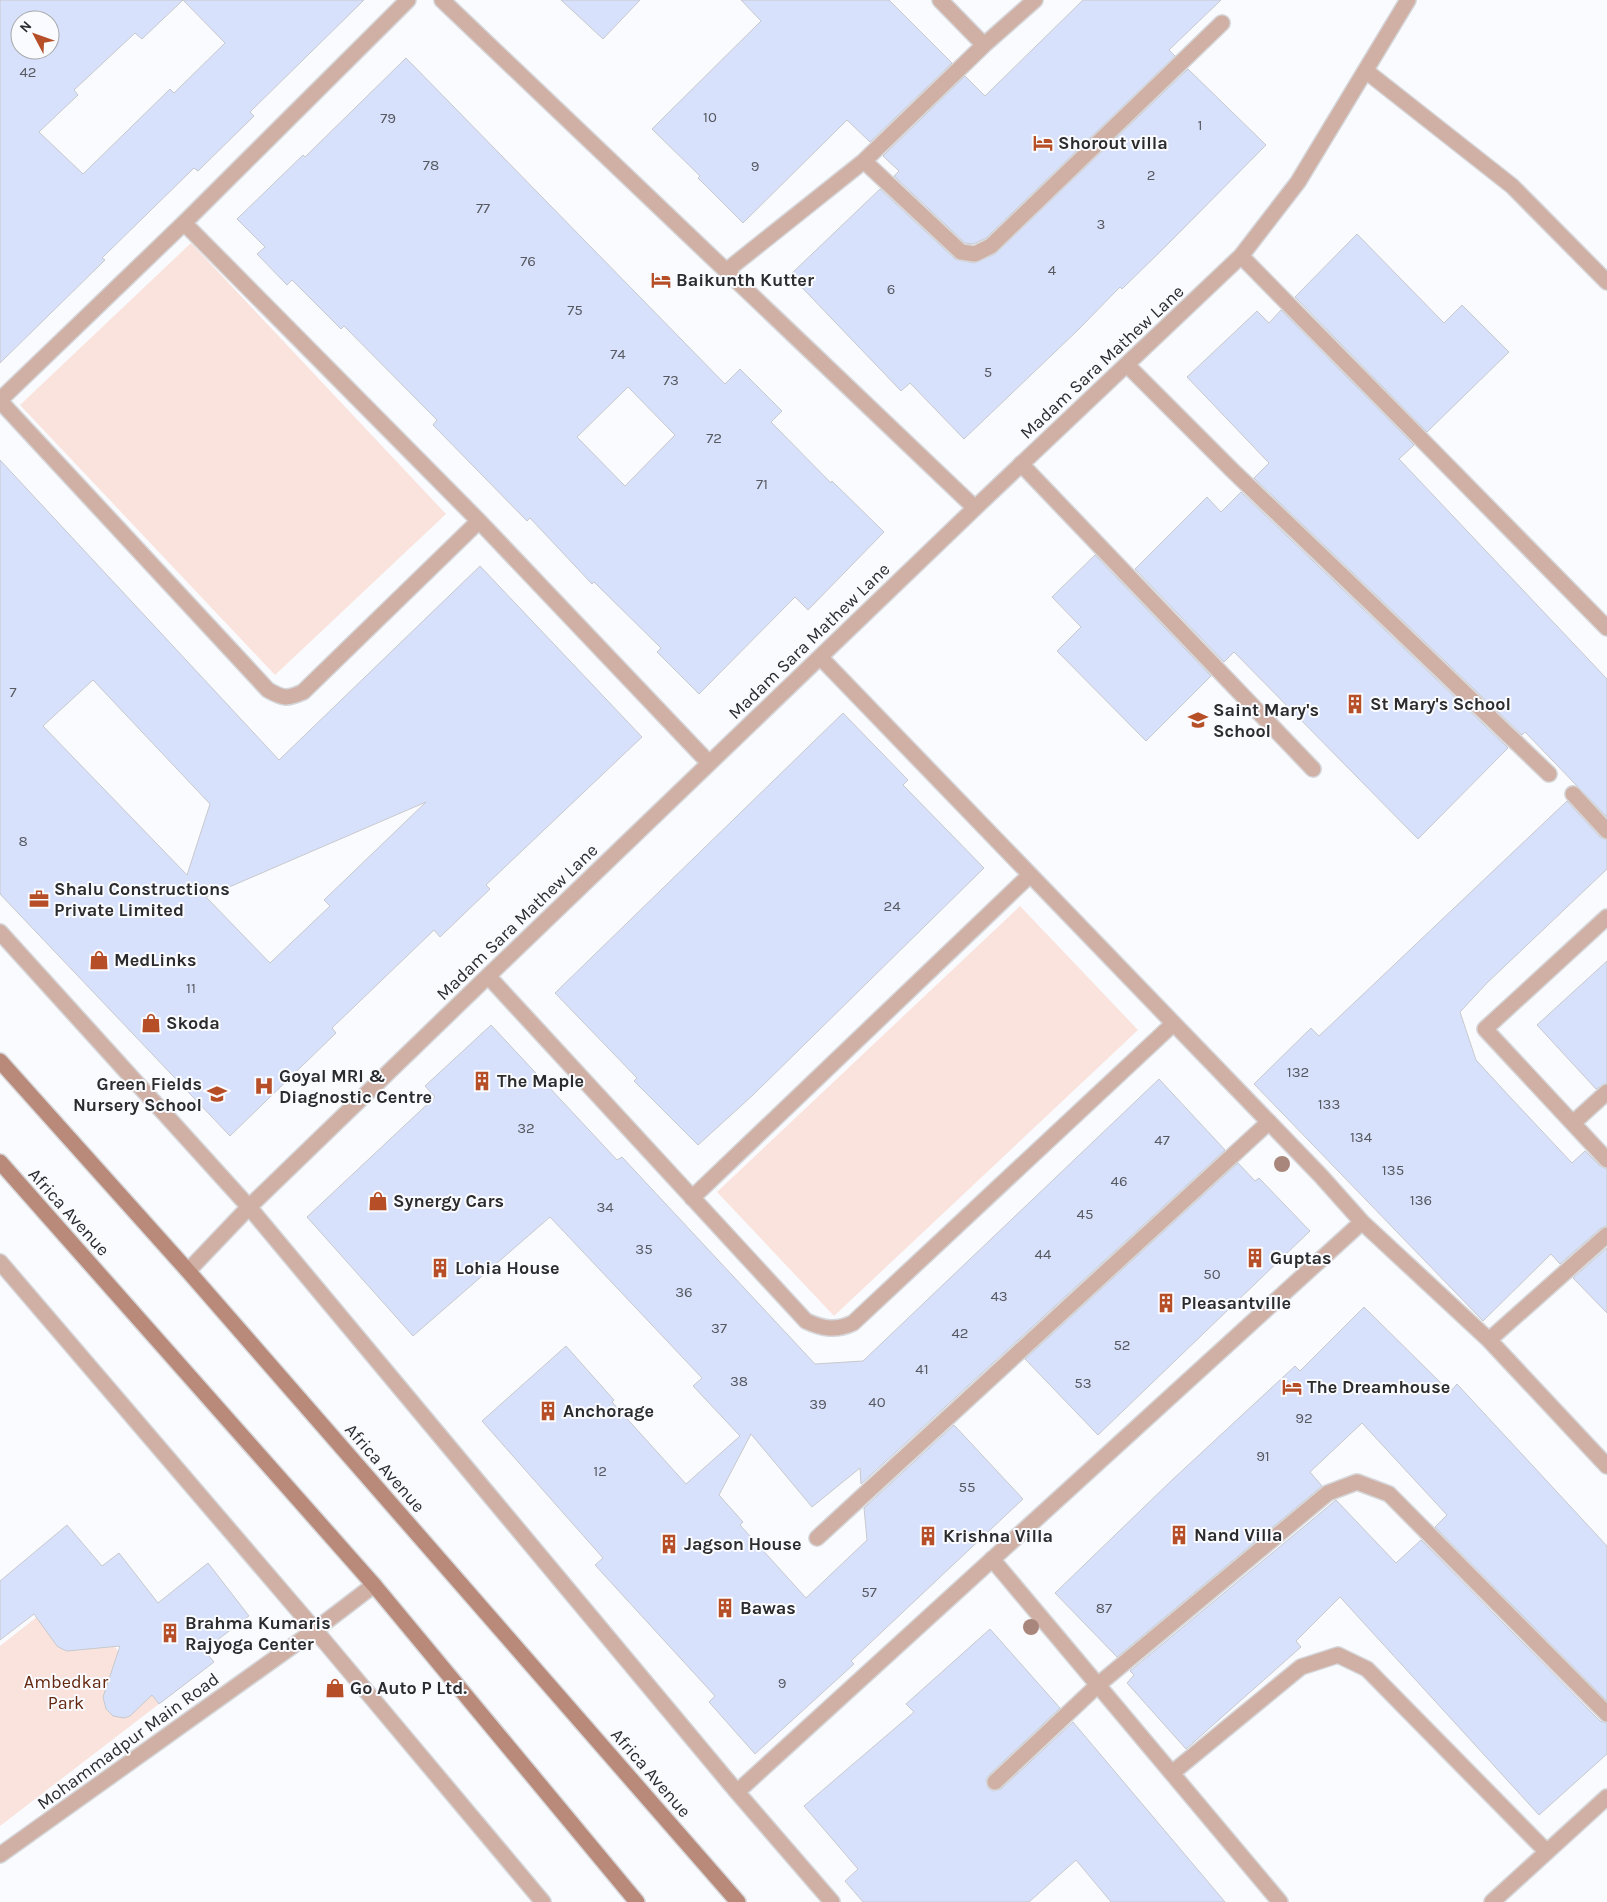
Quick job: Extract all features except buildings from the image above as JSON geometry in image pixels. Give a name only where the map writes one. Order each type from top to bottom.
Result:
[{"type":"main road","name":"Africa Avenue","points":[[0,1061],[188,1271],[738,1902]]},
{"type":"main road","name":"Africa Avenue","points":[[0,1162],[374,1585],[637,1902]]},
{"type":"street","points":[[408,0],[184,223],[0,401],[268,690],[281,698],[290,698],[303,692],[479,521]]},
{"type":"street","points":[[442,0],[975,508]]},
{"type":"street","points":[[940,0],[984,45]]},
{"type":"street","points":[[726,271],[864,161],[984,45],[1035,0]]},
{"type":"street","name":"Madam Sara Mathew Lane","points":[[188,1271],[250,1207],[488,976],[1021,464],[1241,256],[1298,182],[1408,0]]},
{"type":"street","points":[[864,161],[961,252],[975,254],[991,246],[1222,23]]},
{"type":"street","points":[[1366,71],[1512,186],[1607,282]]},
{"type":"street","points":[[184,223],[479,521],[709,763]]},
{"type":"street","points":[[1241,256],[1607,628]]},
{"type":"street","points":[[1127,365],[1232,470],[1549,774]]},
{"type":"street","points":[[1021,464],[1313,769]]},
{"type":"street","points":[[820,657],[1321,1176],[1362,1222],[1490,1340],[1607,1466]]},
{"type":"street","points":[[1573,794],[1607,831]]},
{"type":"street","points":[[692,1198],[1030,875]]},
{"type":"street","points":[[1607,917],[1485,1029],[1607,1160]]},
{"type":"street","points":[[0,932],[250,1207],[737,1792],[832,1902]]},
{"type":"street","points":[[488,976],[806,1321],[817,1326],[841,1328],[853,1323],[1173,1024]]},
{"type":"street","points":[[1573,1123],[1607,1092]]},
{"type":"street","points":[[817,1538],[1269,1122]]},
{"type":"street","points":[[737,1792],[1362,1222]]},
{"type":"street","points":[[1490,1340],[1607,1235]]},
{"type":"street","points":[[0,1262],[315,1630],[543,1902]]},
{"type":"street","points":[[996,1782],[1099,1684],[1328,1493],[1357,1482],[1389,1494],[1607,1714]]},
{"type":"street","points":[[992,1559],[1099,1684],[1280,1902]]},
{"type":"street","name":"Mohammadpur Main Road","points":[[0,1855],[315,1630],[374,1585]]},
{"type":"street","points":[[1172,1773],[1302,1667],[1338,1655],[1367,1669],[1547,1852]]},
{"type":"street","points":[[1492,1902],[1607,1797]]},
{"type":"green space","points":[[191,243],[446,514],[275,675],[20,405]]},
{"type":"green space","points":[[1020,906],[1138,1030],[834,1316],[717,1192]]},
{"type":"green space","name":"Ambedkar Park","points":[[71,1590],[159,1704],[0,1826],[0,1646]]},
{"type":"place","name":"Shorout villa","points":[[1043,143]]},
{"type":"place","name":"Baikunth Kutter","points":[[661,280]]},
{"type":"place","name":"St Mary's School","points":[[1355,704]]},
{"type":"place","name":"Saint Mary's School","points":[[1198,720]]},
{"type":"place","name":"Shalu Constructions Private Limited","points":[[39,899]]},
{"type":"place","name":"MedLinks","points":[[99,960]]},
{"type":"place","name":"Skoda","points":[[151,1023]]},
{"type":"place","name":"The Maple","points":[[482,1081]]},
{"type":"place","name":"Goyal MRI & Diagnostic Centre","points":[[264,1086]]},
{"type":"place","name":"Green Fields Nursery School","points":[[217,1094]]},
{"type":"place","name":"Synergy Cars","points":[[378,1201]]},
{"type":"place","name":"Guptas","points":[[1255,1258]]},
{"type":"place","name":"Lohia House","points":[[440,1268]]},
{"type":"place","name":"Pleasantville","points":[[1166,1303]]},
{"type":"place","name":"The Dreamhouse","points":[[1292,1387]]},
{"type":"place","name":"Anchorage","points":[[548,1411]]},
{"type":"place","name":"Nand Villa","points":[[1179,1535]]},
{"type":"place","name":"Krishna Villa","points":[[928,1536]]},
{"type":"place","name":"Jagson House","points":[[669,1544]]},
{"type":"place","name":"Bawas","points":[[725,1608]]},
{"type":"place","name":"Brahma Kumaris Rajyoga Center","points":[[170,1633]]},
{"type":"place","name":"Go Auto P Ltd.","points":[[335,1688]]}]
